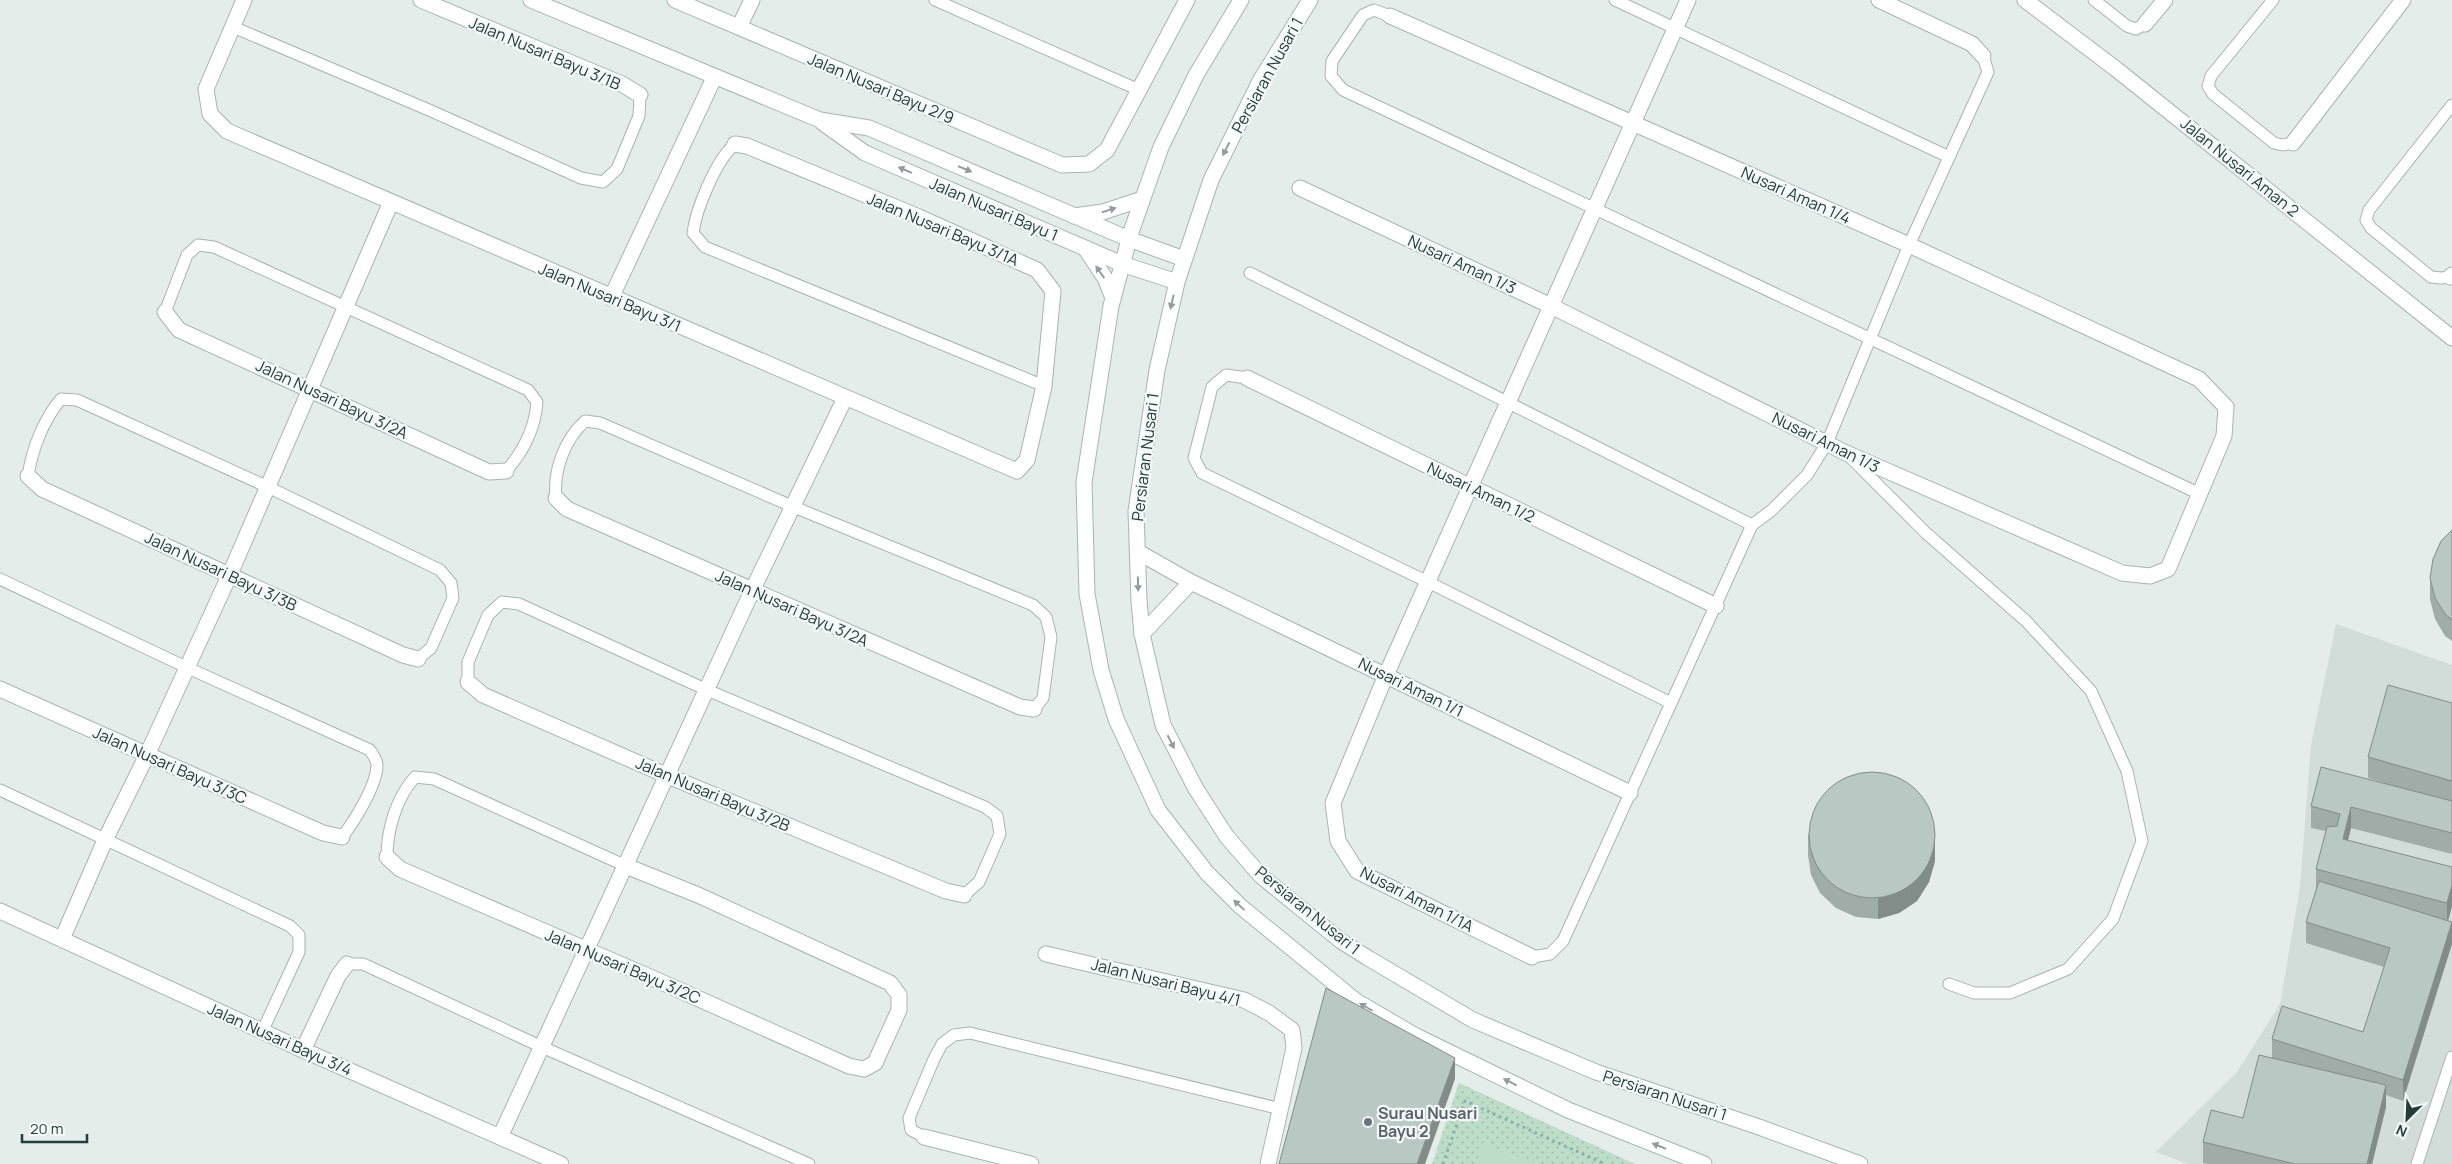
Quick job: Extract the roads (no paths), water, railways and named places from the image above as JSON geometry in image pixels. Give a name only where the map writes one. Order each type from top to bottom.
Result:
[{"type":"street","points":[[232,27],[244,0]]},
{"type":"street","name":"Jalan Nusari Bayu 3/1B","points":[[421,0],[622,84],[640,96]]},
{"type":"street","name":"Jalan Nusari Bayu 1","points":[[531,0],[714,78],[820,120],[869,128],[1129,239],[1184,259]]},
{"type":"street","name":"Jalan Nusari Bayu 2/9","points":[[675,0],[1062,165],[1089,164],[1107,150],[1139,90]]},
{"type":"street","points":[[739,28],[752,0]]},
{"type":"street","points":[[1241,0],[1196,75],[1161,147],[1129,239],[1113,298],[1084,482],[1087,594],[1101,670],[1116,719],[1158,810],[1207,872],[1240,906],[1356,1001],[1416,1036],[1568,1110],[1704,1164]]},
{"type":"street","name":"Persiaran Nusari 1","points":[[1310,0],[1260,80],[1211,180],[1176,282],[1157,370],[1136,511],[1142,634],[1163,725],[1196,789],[1227,837],[1261,876],[1341,941],[1473,1020],[1596,1072],[1759,1127],[1860,1164]]},
{"type":"street","name":"Nusari Aman 1/1A","points":[[1532,957],[1357,871],[1338,841],[1333,803],[1386,675],[1688,0]]},
{"type":"street","points":[[1879,0],[1972,44],[1983,56]]},
{"type":"street","name":"Jalan Nusari Aman 2","points":[[2025,0],[2124,75],[2452,338]]},
{"type":"street","points":[[2145,24],[2165,0]]},
{"type":"street","points":[[2293,143],[2403,0]]},
{"type":"street","points":[[1139,90],[1184,1]]},
{"type":"street","name":"Nusari Aman 1/4","points":[[1390,16],[1909,245],[2199,379]]},
{"type":"street","name":"Jalan Nusari Bayu 3/1","points":[[232,27],[206,89],[210,114],[227,131],[611,298],[1017,471],[1027,460],[1044,386]]},
{"type":"street","points":[[611,298],[714,78]]},
{"type":"street","name":"Jalan Nusari Bayu 1","points":[[820,120],[865,153],[1122,264],[1176,282]]},
{"type":"street","name":"Jalan Nusari Bayu 3/1A","points":[[735,144],[747,146],[919,217],[1037,270],[1053,291],[1044,386]]},
{"type":"street","name":"Nusari Aman 1/3","points":[[1300,188],[1551,306],[1846,453],[2122,573],[2150,576],[2168,569],[2224,436],[2226,406],[2199,379]]},
{"type":"street","points":[[1074,216],[1104,212],[1142,199]]},
{"type":"street","points":[[62,940],[106,838],[188,668],[230,574],[312,389],[390,202]]},
{"type":"street","points":[[1084,248],[1105,278],[1113,298]]},
{"type":"street","name":"Jalan Nusari Bayu 3/2A","points":[[165,312],[179,330],[312,389],[489,472],[506,471]]},
{"type":"street","name":"Nusari Aman 1/2","points":[[1247,378],[1716,606]]},
{"type":"street","points":[[500,1137],[752,591],[845,398]]},
{"type":"street","name":"Jalan Nusari Bayu 3/3B","points":[[28,476],[42,489],[403,655],[418,659]]},
{"type":"street","name":"Jalan Nusari Bayu 3/2A","points":[[556,498],[567,509],[752,591],[1020,707],[1034,709]]},
{"type":"street","name":"Nusari Aman 1/1","points":[[1138,552],[1191,582],[1630,793]]},
{"type":"street","points":[[1142,634],[1191,582]]},
{"type":"street","name":"Jalan Nusari Bayu 3/2B","points":[[468,682],[483,695],[668,776],[946,891],[964,894]]},
{"type":"street","name":"Jalan Nusari Bayu 3/3C","points":[[0,689],[323,833],[342,837]]},
{"type":"street","name":"Jalan Nusari Bayu 3/2C","points":[[386,857],[400,869],[849,1066],[864,1069],[875,1063],[899,1010],[899,995],[890,983],[698,896],[626,866]]},
{"type":"street","name":"Jalan Nusari Bayu 3/4","points":[[0,912],[262,1032],[561,1164]]},
{"type":"street","name":"Jalan Nusari Bayu 4/1","points":[[1046,954],[1244,1000],[1269,1013],[1292,1030],[1294,1048],[1268,1164]]},
{"type":"street","points":[[303,1050],[338,976],[346,964]]},
{"type":"street","points":[[924,1137],[1031,1164]]},
{"type":"lane","points":[[935,0],[1139,90]]},
{"type":"lane","points":[[1615,0],[1949,157]]},
{"type":"lane","points":[[2094,0],[2127,26],[2136,29],[2145,24]]},
{"type":"lane","points":[[2273,0],[2211,76],[2208,86],[2213,94],[2274,143],[2293,143]]},
{"type":"lane","points":[[1390,16],[1374,10],[1362,15],[1332,60],[1331,76],[1343,90],[2200,494]]},
{"type":"lane","points":[[232,27],[429,110],[581,178],[602,182],[618,169],[639,116],[640,96]]},
{"type":"lane","points":[[1532,957],[1550,954],[1563,941],[1752,525],[1772,510],[1807,475],[1826,443],[1909,245],[1988,72],[1983,56]]},
{"type":"lane","points":[[2451,276],[2431,277],[2371,228],[2366,220],[2369,210],[2452,105]]},
{"type":"lane","points":[[735,144],[724,153],[694,219],[693,233],[705,247],[1044,386]]},
{"type":"lane","points":[[165,312],[187,255],[198,245],[214,247],[528,390],[537,402],[536,417],[519,456],[506,471]]},
{"type":"lane","points":[[1250,273],[1752,525]]},
{"type":"lane","points":[[1247,378],[1226,375],[1212,387],[1194,458],[1202,472],[1671,703]]},
{"type":"lane","points":[[28,476],[31,457],[52,410],[60,399],[77,400],[268,487],[440,570],[451,583],[453,598],[431,648],[418,659]]},
{"type":"lane","points":[[556,498],[554,480],[572,432],[586,420],[600,423],[794,506],[1034,605],[1046,617],[1051,637],[1043,698],[1034,709]]},
{"type":"lane","points":[[1846,453],[1926,533],[2026,621],[2090,691],[2127,771],[2142,841],[2113,919],[2068,969],[2010,993],[1974,993],[1948,984]]},
{"type":"lane","points":[[0,579],[188,668],[370,750],[377,763],[375,775],[354,822],[342,837]]},
{"type":"lane","points":[[468,682],[468,662],[488,615],[502,602],[519,604],[707,690],[985,807],[997,816],[1000,834],[979,882],[964,894]]},
{"type":"lane","points":[[386,857],[387,835],[407,786],[415,777],[434,779],[626,866]]},
{"type":"lane","points":[[0,790],[106,838],[290,926],[299,935],[299,952],[262,1032]]},
{"type":"lane","points":[[346,964],[363,964],[542,1047],[808,1164]]},
{"type":"lane","points":[[924,1137],[911,1130],[909,1118],[934,1059],[942,1044],[954,1035],[970,1033],[1281,1109]]},
{"type":"lane","points":[[2417,1164],[2452,1057]]},
{"type":"place","name":"Surau Nusari Bayu 2","points":[[1368,1122]]}]
